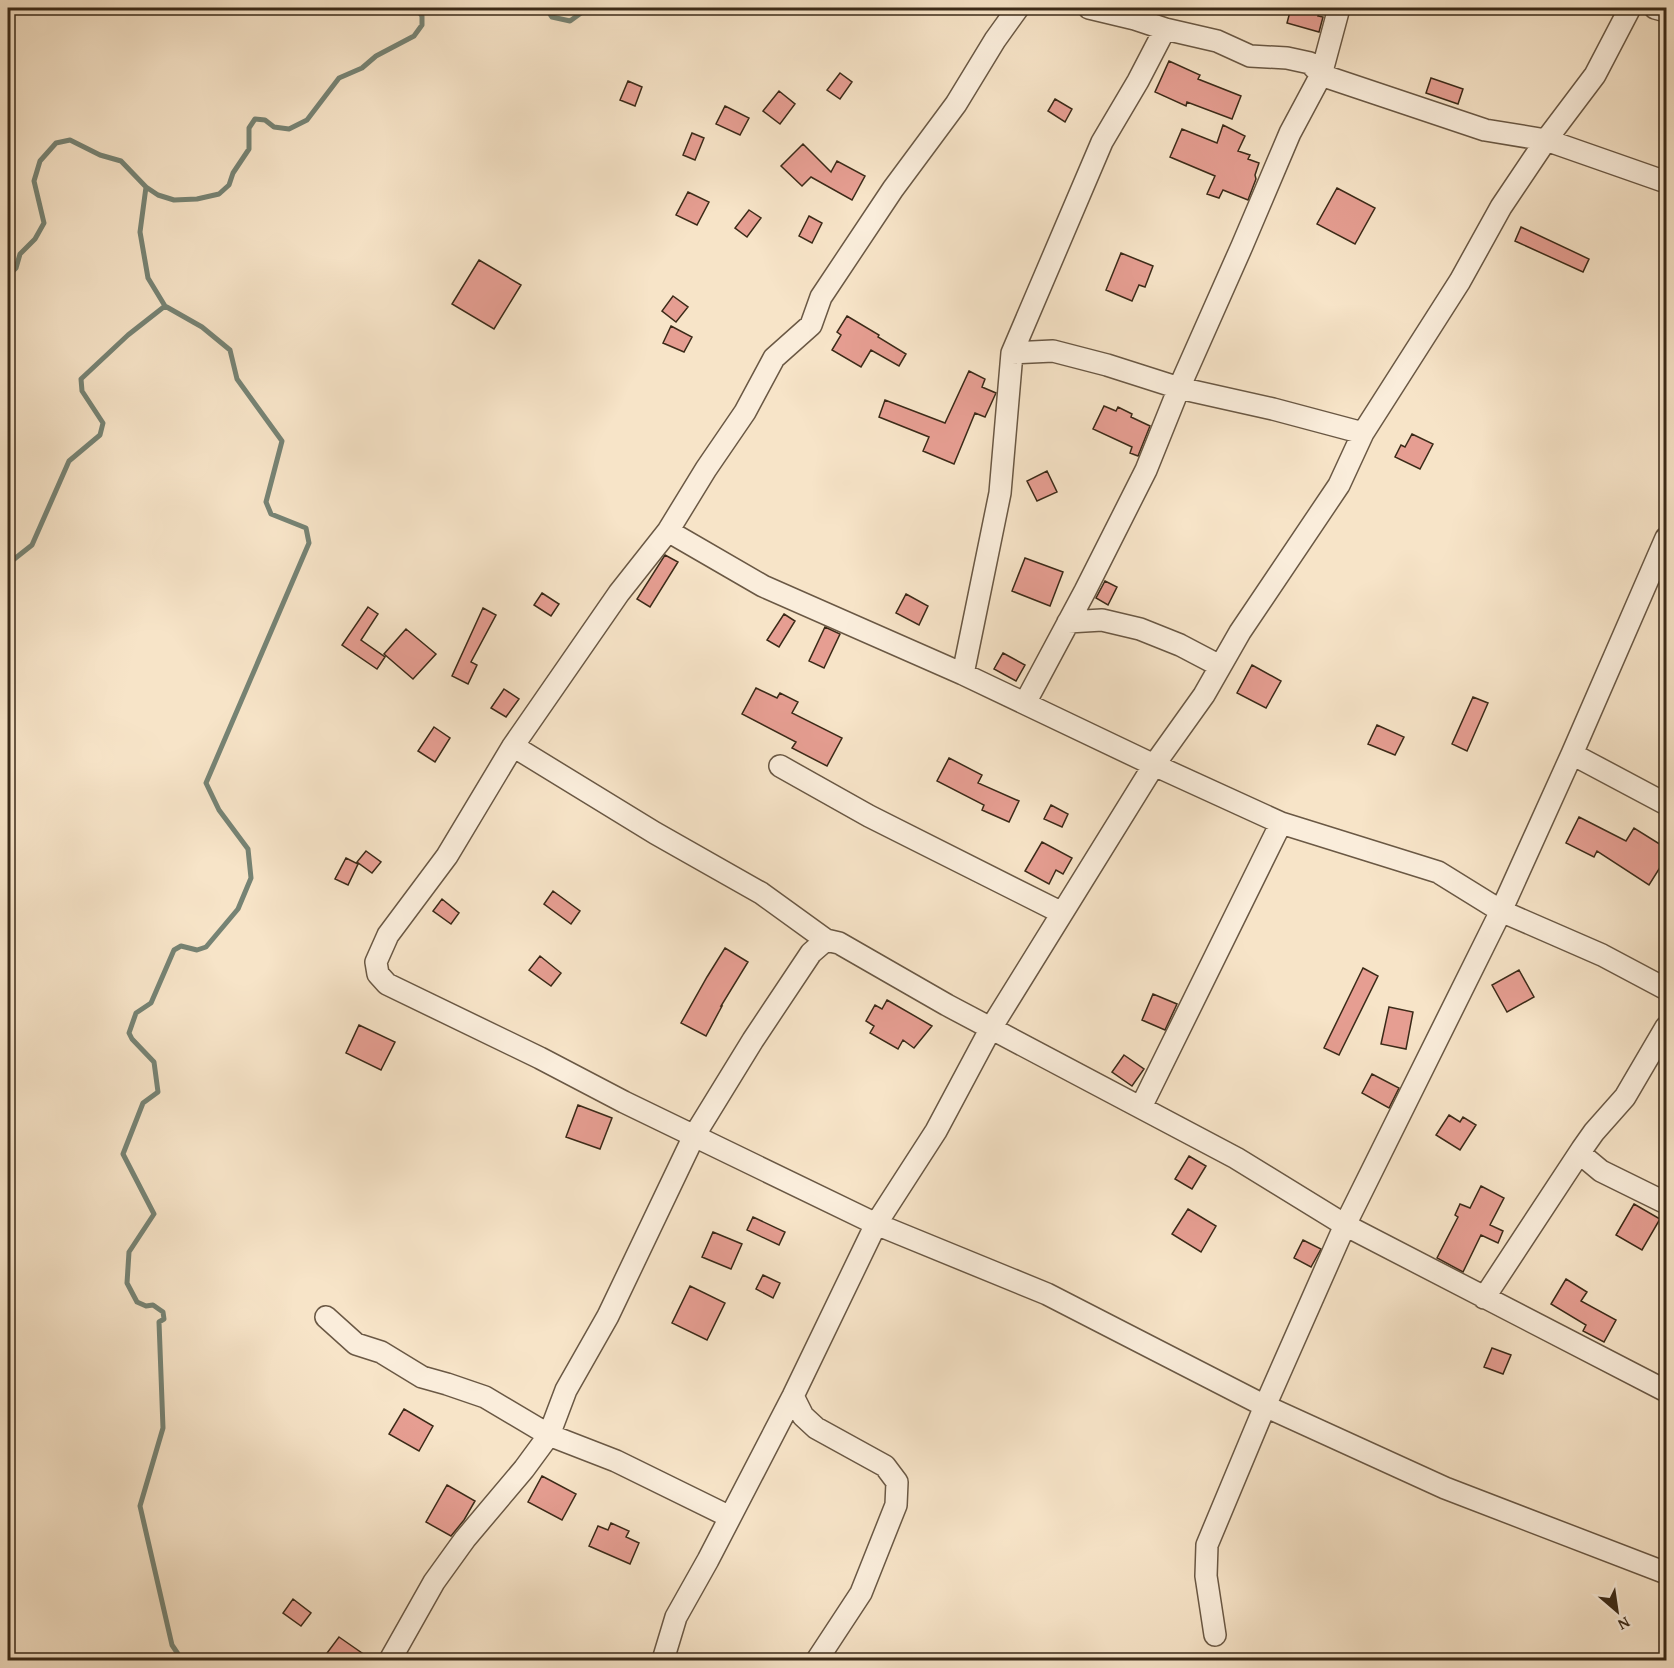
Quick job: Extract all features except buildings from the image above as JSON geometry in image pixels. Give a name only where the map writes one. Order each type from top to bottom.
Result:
[{"type":"street","points":[[1018,8],[995,40],[956,104],[893,189],[820,297],[810,325],[774,358],[746,412],[706,469],[668,531],[619,593],[513,746],[447,856],[388,935],[376,962],[378,974],[387,984],[540,1058],[694,1137],[876,1224],[1047,1294],[1265,1406],[1445,1488],[1666,1573]]},
{"type":"street","points":[[1089,8],[1216,40],[1250,56],[1287,58],[1310,63],[1321,75],[1485,130],[1546,140],[1666,182]]},
{"type":"street","points":[[1025,703],[1146,470],[1179,388],[1290,133],[1321,75],[1339,8]]},
{"type":"street","points":[[663,1660],[676,1617],[793,1396],[876,1224],[936,1131],[991,1028],[1062,913],[1154,765],[1204,695],[1240,632],[1339,485],[1363,434],[1460,281],[1502,207],[1546,140],[1595,75],[1630,8]]},
{"type":"street","points":[[1655,8],[1666,11]]},
{"type":"street","points":[[963,674],[1000,492],[1012,353],[1102,142],[1165,29]]},
{"type":"street","points":[[1012,353],[1053,351],[1179,388],[1274,409],[1363,434]]},
{"type":"street","points":[[668,531],[763,586],[963,674],[1281,823],[1438,872],[1502,911],[1602,955],[1666,989]]},
{"type":"street","points":[[1215,1635],[1206,1576],[1207,1545],[1345,1225],[1502,911],[1666,538]]},
{"type":"street","points":[[1068,622],[1102,620],[1140,629],[1180,645],[1220,666]]},
{"type":"street","points":[[513,746],[645,827],[762,893],[826,940],[839,943],[991,1028],[1236,1158],[1345,1225],[1666,1391]]},
{"type":"street","points":[[1572,754],[1666,804]]},
{"type":"street","points":[[780,766],[869,816],[1062,913]]},
{"type":"street","points":[[1141,1107],[1281,823]]},
{"type":"street","points":[[390,1660],[434,1582],[465,1539],[524,1469],[549,1435],[566,1390],[608,1316],[694,1137],[753,1040],[812,953],[826,940]]},
{"type":"street","points":[[1484,1298],[1582,1149],[1625,1097],[1666,1027]]},
{"type":"street","points":[[1582,1149],[1583,1156],[1601,1171],[1666,1203]]},
{"type":"street","points":[[326,1317],[356,1344],[381,1352],[422,1377],[485,1397],[549,1435],[616,1461],[730,1517]]},
{"type":"street","points":[[793,1396],[803,1416],[816,1428],[885,1466],[897,1482],[896,1505],[861,1593],[817,1660]]},
{"type":"waterway","points":[[8,276],[16,268],[20,254],[35,239],[44,223],[34,181],[40,161],[56,143],[70,140],[100,155],[121,161],[146,187],[158,195],[174,200],[197,199],[219,194],[229,185],[233,173],[249,149],[249,128],[255,119],[265,120],[274,127],[289,129],[307,120],[339,78],[362,68],[376,56],[414,36],[422,25],[422,16],[414,8]]},
{"type":"waterway","points":[[546,8],[552,17],[570,21],[584,8]]},
{"type":"waterway","points":[[146,187],[140,232],[148,278],[165,306],[202,327],[230,350],[237,379],[282,441],[266,502],[271,514],[306,528],[309,543],[206,783],[219,810],[248,849],[251,878],[238,909],[206,947],[197,950],[181,946],[174,950],[151,1003],[136,1013],[129,1033],[154,1062],[158,1092],[143,1103],[123,1154],[154,1214],[129,1252],[127,1283],[137,1302],[146,1306],[153,1305],[163,1312],[164,1319],[159,1322],[163,1428],[140,1506],[172,1645],[182,1660]]},
{"type":"waterway","points":[[8,564],[32,545],[69,461],[100,435],[103,423],[82,391],[81,379],[128,335],[165,306]]}]
